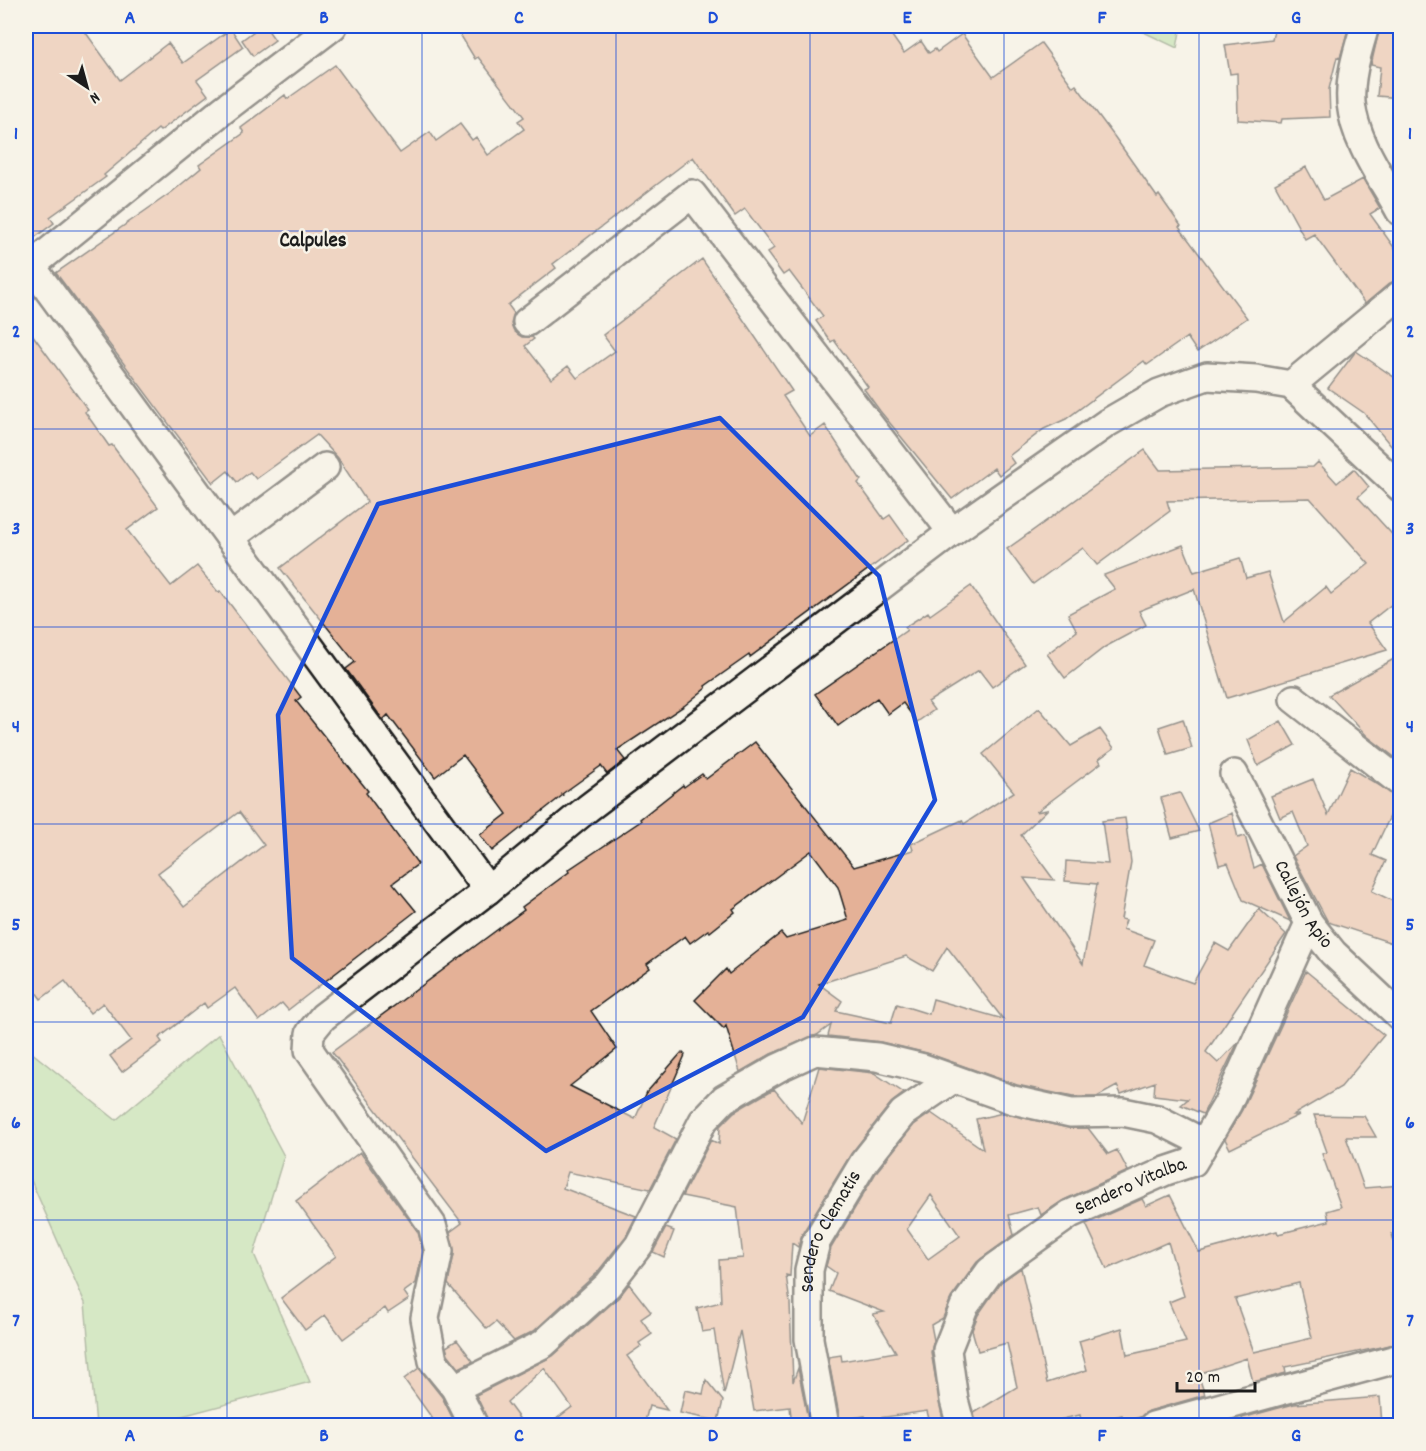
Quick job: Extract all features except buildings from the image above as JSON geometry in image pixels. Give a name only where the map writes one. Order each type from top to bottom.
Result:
[{"type":"street","points":[[333,26],[28,262],[488,890]]},
{"type":"street","points":[[1365,26],[1353,68],[1351,102],[1357,131],[1401,211]]},
{"type":"street","points":[[527,321],[692,194],[952,532]]},
{"type":"street","points":[[1291,386],[1401,295]]},
{"type":"street","points":[[474,1425],[455,1388],[433,1361],[425,1318],[439,1251],[432,1225],[309,1050],[310,1033],[323,1017],[488,890],[588,808],[952,532],[1107,423],[1159,393],[1207,376],[1256,379],[1291,386],[1401,487]]},
{"type":"street","points":[[230,538],[325,467]]},
{"type":"street","points":[[1294,699],[1401,782]]},
{"type":"street","name":"Callejón Apio","points":[[1234,774],[1309,923],[1333,953],[1401,1016]]},
{"type":"street","name":"Sendero Vitalba","points":[[962,1425],[954,1400],[947,1350],[964,1306],[990,1271],[1070,1214],[1166,1171],[1193,1162],[1228,1103],[1309,923]]},
{"type":"street","points":[[455,1388],[543,1344],[608,1285],[639,1245],[703,1121],[724,1099],[778,1068],[815,1051],[877,1057],[953,1078],[1013,1100],[1071,1113],[1124,1112],[1158,1119],[1204,1143]]},
{"type":"street","name":"Sendero Clematis","points":[[825,1425],[808,1339],[808,1270],[816,1242],[864,1162],[903,1113],[953,1078]]},
{"type":"street","points":[[1153,1425],[1401,1358]]},
{"type":"highlighted area","points":[[720,418],[879,576],[935,800],[803,1017],[546,1151],[292,958],[278,715],[378,504]]},
{"type":"green space","points":[[1131,26],[1181,26],[1177,48]]},
{"type":"green space","points":[[219,1034],[284,1156],[254,1254],[310,1382],[148,1425],[96,1425],[85,1303],[26,1169],[26,1048],[116,1120]]},
{"type":"district","name":"Calpules","points":[[313,242]]}]
